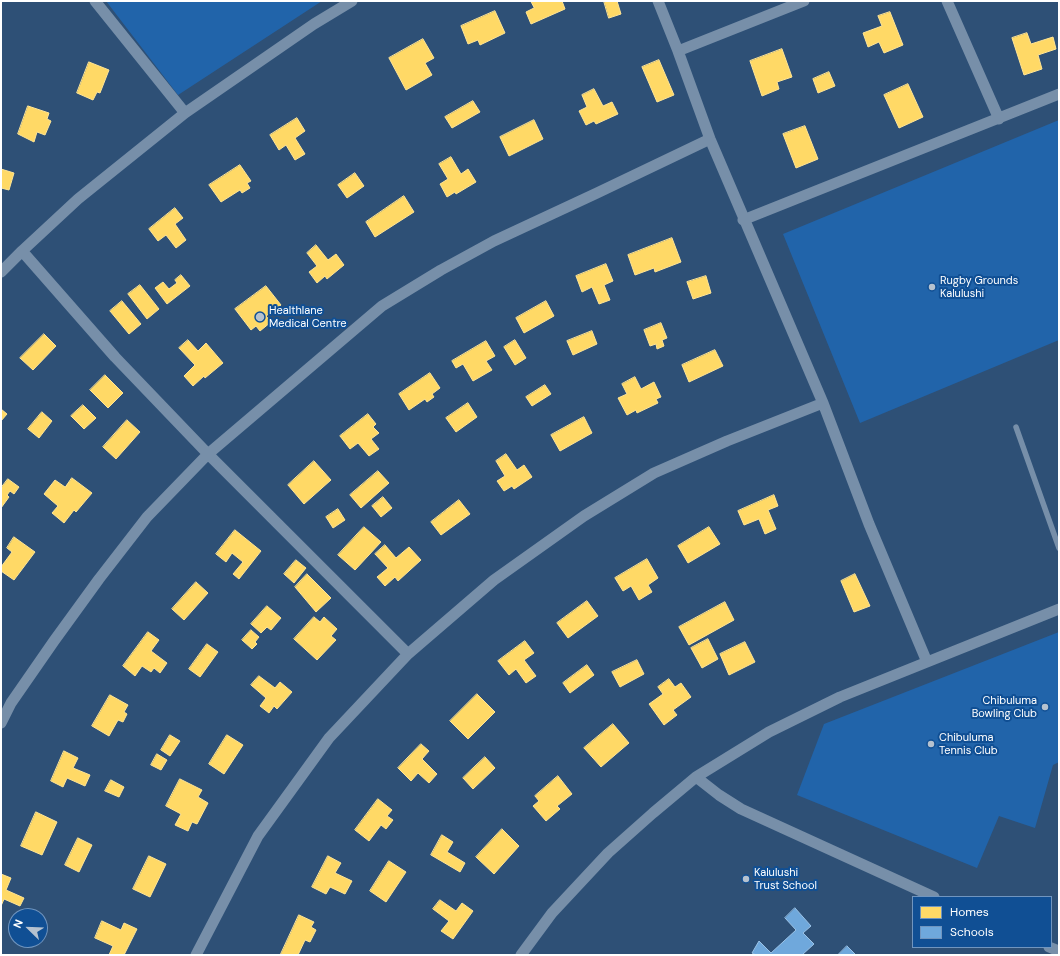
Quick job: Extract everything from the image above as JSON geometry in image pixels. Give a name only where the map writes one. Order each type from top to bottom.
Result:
[{"type":"street","points":[[95,1],[185,113]]},
{"type":"street","points":[[1,272],[78,199],[185,113],[314,24],[352,1]]},
{"type":"street","points":[[658,1],[678,51],[710,140],[823,404],[869,524],[927,662]]},
{"type":"street","points":[[678,51],[804,1]]},
{"type":"street","points":[[947,1],[999,119]]},
{"type":"street","points":[[743,220],[1059,94]]},
{"type":"street","points":[[1,723],[11,703],[54,641],[99,578],[147,517],[208,454],[382,306],[494,240],[710,140]]},
{"type":"street","points":[[22,251],[115,357],[208,454],[408,654]]},
{"type":"street","points":[[196,955],[258,836],[329,738],[408,654],[494,580],[584,516],[654,473],[728,441],[823,404]]},
{"type":"street","points":[[521,955],[552,913],[608,853],[696,777],[769,732],[840,697],[1059,609]]},
{"type":"street","points":[[696,777],[719,795],[741,809],[932,896]]},
{"type":"lane","points":[[1016,427],[1059,548]]},
{"type":"shaded area","points":[[106,1],[322,1],[178,95]]},
{"type":"shaded area","name":"Rugby Grounds Kalulushi","points":[[1059,120],[1059,340],[860,423],[783,234]]},
{"type":"shaded area","name":"Chibuluma Tennis Club","points":[[1059,632],[1059,762],[1053,765],[1035,828],[999,816],[977,868],[797,795],[824,724]]},
{"type":"building: Homes","points":[[531,1],[562,1],[565,9],[531,24],[526,12],[534,8]]},
{"type":"building: Homes","points":[[604,1],[617,1],[621,14],[609,18]]},
{"type":"building: Homes","points":[[495,11],[505,33],[480,45],[478,40],[468,44],[461,26]]},
{"type":"building: Homes","points":[[890,12],[903,45],[884,53],[879,42],[868,47],[863,33],[882,26],[878,16]]},
{"type":"building: Homes","points":[[1027,33],[1031,44],[1053,37],[1056,49],[1038,55],[1042,69],[1024,75],[1012,38]]},
{"type":"building: Homes","points":[[423,39],[434,58],[425,63],[432,75],[406,90],[389,58]]},
{"type":"building: Homes","points":[[782,49],[792,77],[777,82],[779,89],[762,96],[750,61]]},
{"type":"building: Homes","points":[[659,60],[674,95],[657,102],[642,67]]},
{"type":"building: Homes","points":[[89,62],[109,70],[100,93],[97,92],[93,100],[77,93]]},
{"type":"building: Homes","points":[[829,72],[835,86],[818,93],[813,79]]},
{"type":"building: Homes","points":[[908,84],[923,117],[899,128],[884,95]]},
{"type":"building: Homes","points":[[594,89],[603,106],[612,102],[618,114],[596,124],[594,121],[586,125],[579,111],[587,107],[582,95]]},
{"type":"building: Homes","points":[[473,101],[480,112],[452,128],[445,117]]},
{"type":"building: Homes","points":[[28,106],[49,113],[47,119],[51,121],[45,135],[37,132],[34,142],[18,134]]},
{"type":"building: Homes","points":[[297,118],[305,131],[295,138],[305,154],[295,160],[286,145],[279,150],[270,135]]},
{"type":"building: Homes","points":[[534,120],[543,139],[509,156],[500,137]]},
{"type":"building: Homes","points":[[805,126],[818,159],[796,168],[783,134]]},
{"type":"building: Homes","points":[[451,157],[461,174],[468,169],[476,182],[456,194],[455,192],[447,197],[440,184],[448,179],[439,164]]},
{"type":"building: Homes","points":[[240,165],[251,181],[247,183],[250,188],[242,193],[240,190],[221,202],[209,185]]},
{"type":"building: Homes","points":[[1,169],[14,173],[9,190],[1,188]]},
{"type":"building: Homes","points":[[355,173],[364,186],[347,198],[338,185]]},
{"type":"building: Homes","points":[[404,196],[414,212],[375,237],[366,222]]},
{"type":"building: Homes","points":[[175,208],[183,218],[175,224],[186,240],[176,248],[166,235],[158,241],[149,229]]},
{"type":"building: Homes","points":[[672,238],[681,262],[655,272],[654,268],[635,275],[628,255]]},
{"type":"building: Homes","points":[[316,245],[328,260],[336,254],[344,265],[327,279],[325,276],[317,283],[309,272],[317,266],[307,253]]},
{"type":"building: Homes","points":[[606,264],[613,281],[604,285],[610,300],[599,304],[592,287],[582,292],[576,276]]},
{"type":"building: Homes","points":[[181,275],[190,286],[167,304],[155,288],[163,282],[169,289],[177,283],[175,280]]},
{"type":"building: Homes","points":[[706,276],[711,293],[693,299],[687,282]]},
{"type":"building: Homes","points":[[140,285],[159,309],[147,319],[128,294]]},
{"type":"building: Homes","points":[[266,286],[281,305],[266,316],[271,322],[260,331],[256,326],[251,330],[235,309]]},
{"type":"building: Homes","points":[[122,301],[141,324],[129,334],[110,311]]},
{"type":"building: Homes","points":[[546,301],[554,316],[524,333],[516,318]]},
{"type":"building: Homes","points":[[661,323],[667,338],[662,340],[664,346],[657,349],[656,344],[650,346],[644,330]]},
{"type":"building: Homes","points":[[592,331],[597,344],[573,355],[567,341]]},
{"type":"building: Homes","points":[[44,334],[56,346],[33,370],[20,358]]},
{"type":"building: Homes","points":[[188,340],[198,351],[206,343],[223,363],[205,378],[204,376],[193,386],[184,376],[195,365],[179,348]]},
{"type":"building: Homes","points":[[515,340],[526,358],[515,365],[504,347]]},
{"type":"building: Homes","points":[[486,341],[495,356],[486,361],[492,370],[473,381],[463,364],[456,368],[452,361]]},
{"type":"building: Homes","points":[[715,350],[723,366],[689,382],[682,365]]},
{"type":"building: Homes","points":[[430,373],[440,388],[432,394],[434,397],[427,402],[425,399],[409,410],[399,394]]},
{"type":"building: Homes","points":[[105,375],[123,393],[108,408],[90,390]]},
{"type":"building: Homes","points":[[635,377],[641,389],[654,382],[661,397],[656,399],[658,403],[637,413],[636,410],[627,415],[618,398],[627,394],[622,384]]},
{"type":"building: Homes","points":[[545,385],[551,394],[532,406],[526,397]]},
{"type":"building: Homes","points":[[468,403],[477,417],[456,432],[446,418]]},
{"type":"building: Homes","points":[[83,405],[96,418],[84,429],[71,416]]},
{"type":"building: Homes","points":[[1,409],[7,414],[1,421]]},
{"type":"building: Homes","points":[[42,412],[52,421],[39,438],[28,429]]},
{"type":"building: Homes","points":[[368,414],[376,424],[373,427],[379,433],[371,439],[379,449],[369,456],[358,443],[350,449],[340,436]]},
{"type":"building: Homes","points":[[584,417],[592,433],[560,451],[551,435]]},
{"type":"building: Homes","points":[[127,420],[140,432],[116,459],[103,447]]},
{"type":"building: Homes","points":[[506,454],[517,470],[524,465],[532,477],[514,489],[512,486],[504,491],[497,481],[505,476],[496,461]]},
{"type":"building: Homes","points":[[314,461],[331,480],[304,504],[288,485]]},
{"type":"building: Homes","points":[[378,471],[389,483],[361,508],[350,495]]},
{"type":"building: Homes","points":[[72,478],[92,493],[76,512],[74,510],[64,523],[52,513],[58,506],[44,494],[55,480],[65,487]]},
{"type":"building: Homes","points":[[8,479],[19,487],[14,494],[10,491],[7,495],[9,497],[1,508],[1,488]]},
{"type":"building: Homes","points":[[774,495],[778,506],[768,510],[776,529],[765,534],[759,519],[744,525],[738,511]]},
{"type":"building: Homes","points":[[383,497],[392,508],[381,517],[372,506]]},
{"type":"building: Homes","points":[[459,500],[470,514],[441,535],[431,522]]},
{"type":"building: Homes","points":[[338,509],[345,520],[333,528],[326,517]]},
{"type":"building: Homes","points":[[364,527],[381,542],[355,570],[338,555]]},
{"type":"building: Homes","points":[[709,527],[720,544],[688,563],[678,546]]},
{"type":"building: Homes","points":[[235,530],[261,551],[239,579],[233,574],[243,562],[232,553],[226,562],[216,554]]},
{"type":"building: Homes","points":[[14,537],[35,552],[14,580],[1,571],[1,567],[12,552],[7,548]]},
{"type":"building: Homes","points":[[385,545],[396,558],[409,547],[421,560],[398,581],[395,577],[385,586],[377,577],[388,568],[375,554]]},
{"type":"building: Homes","points":[[647,559],[658,578],[648,585],[652,592],[639,600],[631,586],[623,591],[615,578]]},
{"type":"building: Homes","points":[[296,560],[306,568],[294,583],[284,574]]},
{"type":"building: Homes","points":[[307,574],[331,598],[316,612],[295,587]]},
{"type":"building: Homes","points":[[855,574],[870,606],[854,612],[841,581]]},
{"type":"building: Homes","points":[[196,582],[208,593],[184,620],[172,609]]},
{"type":"building: Homes","points":[[587,601],[598,616],[568,638],[557,623]]},
{"type":"building: Homes","points":[[725,602],[734,620],[689,645],[679,627]]},
{"type":"building: Homes","points":[[267,606],[281,618],[271,630],[267,627],[261,633],[251,624]]},
{"type":"building: Homes","points":[[314,617],[320,622],[324,617],[337,629],[331,636],[336,640],[317,660],[294,639]]},
{"type":"building: Homes","points":[[251,630],[259,637],[255,642],[257,644],[252,649],[242,640]]},
{"type":"building: Homes","points":[[148,632],[159,640],[151,651],[167,663],[160,673],[154,668],[151,672],[142,666],[135,676],[123,666]]},
{"type":"building: Homes","points":[[708,639],[718,659],[702,668],[691,648]]},
{"type":"building: Homes","points":[[525,641],[534,653],[524,660],[536,676],[526,683],[516,669],[509,675],[498,661]]},
{"type":"building: Homes","points":[[745,642],[755,662],[729,675],[720,654]]},
{"type":"building: Homes","points":[[207,644],[218,652],[200,677],[189,669]]},
{"type":"building: Homes","points":[[637,660],[644,674],[620,687],[612,672]]},
{"type":"building: Homes","points":[[587,665],[594,675],[570,693],[563,683]]},
{"type":"building: Homes","points":[[259,676],[275,688],[280,682],[292,692],[277,709],[274,706],[269,713],[260,706],[266,698],[251,685]]},
{"type":"building: Homes","points":[[669,679],[675,687],[681,683],[691,697],[673,710],[677,715],[664,725],[649,704],[663,694],[658,687]]},
{"type":"building: Homes","points":[[477,694],[495,712],[468,739],[450,721]]},
{"type":"building: Homes","points":[[110,695],[128,705],[124,712],[127,714],[123,722],[118,720],[109,736],[92,726]]},
{"type":"building: Homes","points":[[613,724],[629,743],[601,767],[584,748]]},
{"type":"building: Homes","points":[[170,735],[180,741],[170,756],[161,750]]},
{"type":"building: Homes","points":[[227,735],[243,745],[224,774],[209,764]]},
{"type":"building: Homes","points":[[421,744],[429,751],[422,759],[437,774],[429,783],[418,773],[411,781],[398,768]]},
{"type":"building: Homes","points":[[64,751],[78,758],[73,768],[90,775],[85,786],[67,778],[63,787],[51,781]]},
{"type":"building: Homes","points":[[157,754],[167,760],[161,770],[151,765]]},
{"type":"building: Homes","points":[[485,757],[495,768],[473,789],[463,778]]},
{"type":"building: Homes","points":[[558,776],[572,794],[557,806],[560,809],[546,821],[533,806],[539,801],[535,796]]},
{"type":"building: Homes","points":[[180,779],[202,790],[198,797],[208,803],[197,824],[192,822],[188,831],[175,825],[181,814],[166,806]]},
{"type":"building: Homes","points":[[111,780],[124,787],[119,797],[105,791]]},
{"type":"building: Homes","points":[[378,799],[392,810],[387,816],[393,820],[386,829],[381,825],[369,841],[355,830]]},
{"type":"building: Homes","points":[[36,812],[57,822],[42,855],[21,846]]},
{"type":"building: Homes","points":[[502,829],[519,846],[494,874],[476,857]]},
{"type":"building: Homes","points":[[442,835],[453,842],[447,852],[465,863],[460,872],[431,855]]},
{"type":"building: Homes","points":[[78,838],[92,845],[79,872],[65,865]]},
{"type":"building: Homes","points":[[149,856],[166,864],[150,897],[133,889]]},
{"type":"building: Homes","points":[[328,856],[341,863],[335,873],[352,881],[345,894],[330,887],[326,894],[312,887]]},
{"type":"building: Homes","points":[[389,861],[406,872],[386,902],[370,891]]},
{"type":"building: Homes","points":[[1,874],[11,878],[6,890],[24,898],[20,906],[4,899],[1,906]]},
{"type":"building: Homes","points":[[440,900],[456,911],[462,903],[473,911],[453,939],[441,931],[449,921],[433,909]]},
{"type":"building: Homes","points":[[299,915],[314,922],[311,927],[316,930],[310,942],[305,940],[298,955],[283,955],[281,954]]},
{"type":"building: Homes","points":[[102,921],[121,930],[124,923],[137,929],[124,955],[109,955],[113,946],[95,938]]},
{"type":"building: Schools","points":[[795,908],[811,926],[803,933],[814,944],[802,955],[756,955],[752,953],[759,941],[771,953],[796,930],[785,918]]},
{"type":"building: Schools","points":[[847,946],[856,955],[838,955]]},
{"type":"place","name":"Rugby Grounds Kalulushi","points":[[932,287]]},
{"type":"place","name":"Healthlane Medical Centre","points":[[260,317]]},
{"type":"place","name":"Chibuluma Bowling Club","points":[[1045,707]]},
{"type":"place","name":"Chibuluma Tennis Club","points":[[931,744]]},
{"type":"place","name":"Kalulushi Trust School","points":[[746,879]]}]
